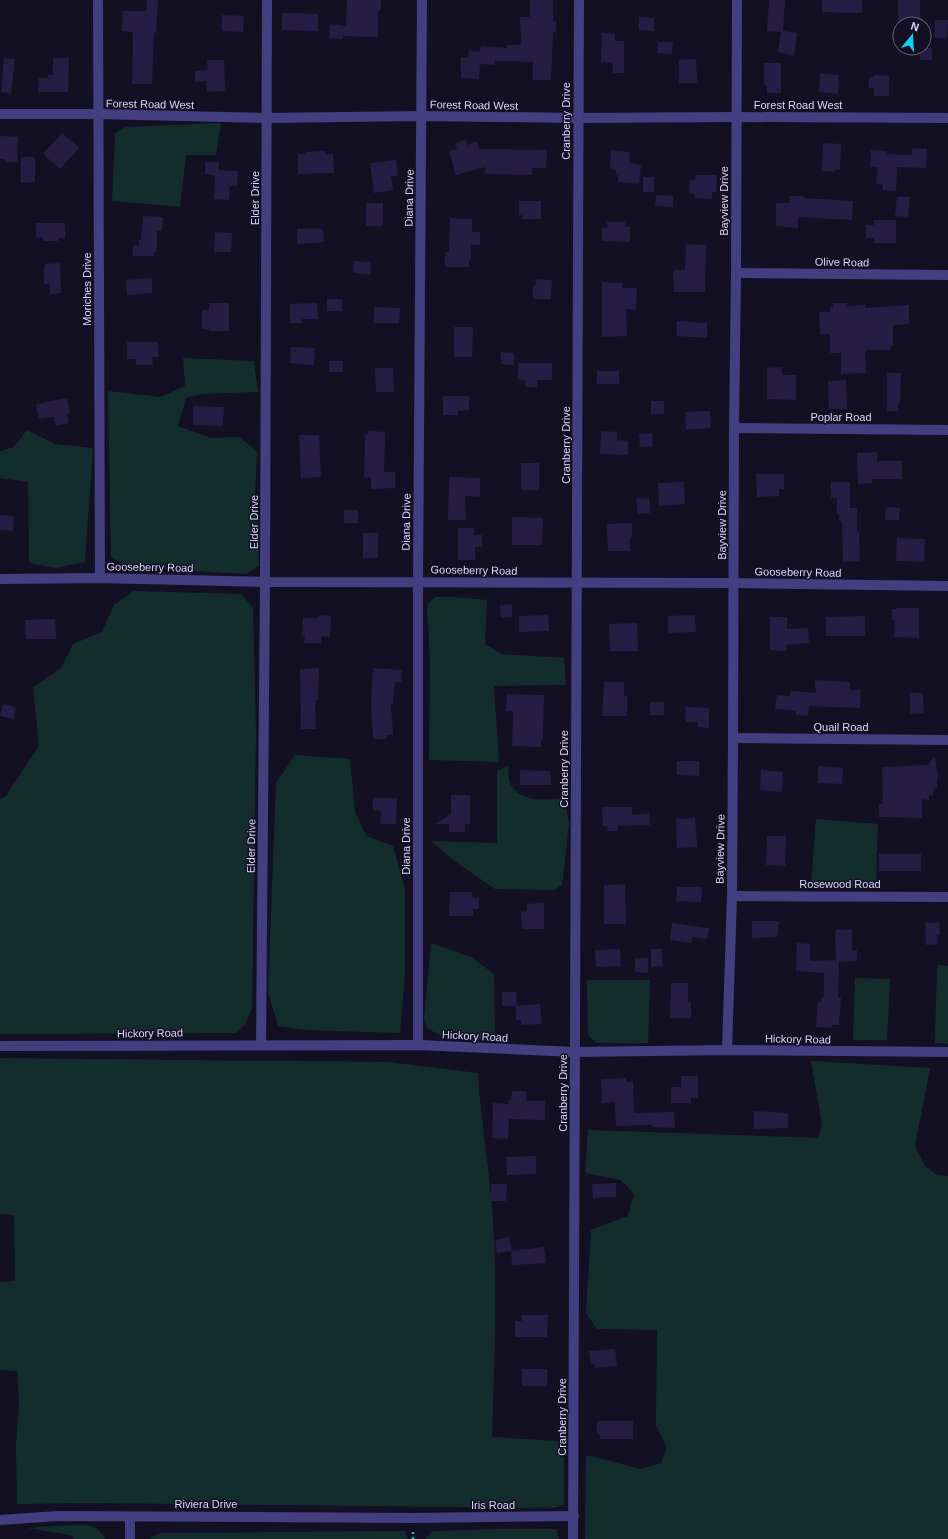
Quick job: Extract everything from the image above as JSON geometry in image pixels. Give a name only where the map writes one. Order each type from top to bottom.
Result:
[{"type":"street","name":"Moriches Drive","points":[[98,0],[100,578]]},
{"type":"street","name":"Elder Drive","points":[[260,1044],[266,582],[267,0]]},
{"type":"street","name":"Diana Drive","points":[[418,1045],[418,581],[422,0]]},
{"type":"street","name":"Cranberry Drive","points":[[573,1539],[579,0]]},
{"type":"street","name":"Bayview Drive","points":[[727,1050],[732,896],[737,0]]},
{"type":"street","name":"Forest Road West","points":[[0,114],[98,114],[267,118],[422,116],[578,118],[948,118]]},
{"type":"street","name":"Olive Road","points":[[736,273],[948,275]]},
{"type":"street","name":"Poplar Road","points":[[734,428],[948,430]]},
{"type":"street","name":"Gooseberry Road","points":[[0,579],[100,578],[266,582],[418,581],[948,586]]},
{"type":"street","name":"Quail Road","points":[[733,738],[948,740]]},
{"type":"street","name":"Rosewood Road","points":[[732,896],[948,896]]},
{"type":"street","name":"Hickory Road","points":[[0,1046],[260,1044],[418,1045],[575,1052],[727,1050],[948,1052]]},
{"type":"street","name":"Riviera Drive","points":[[0,1520],[58,1516],[413,1518]]},
{"type":"street","points":[[130,1516],[130,1539]]},
{"type":"street","name":"Iris Road","points":[[413,1518],[574,1516]]},
{"type":"green space","points":[[221,123],[216,155],[186,155],[180,207],[112,201],[115,133],[126,127]]},
{"type":"green space","points":[[183,358],[254,361],[258,392],[202,394],[186,398],[178,426],[211,438],[239,437],[257,451],[255,500],[259,566],[246,574],[127,567],[111,557],[108,391],[161,397],[185,386]]},
{"type":"green space","points":[[27,430],[55,444],[93,448],[85,562],[55,568],[29,563],[28,482],[0,478],[0,451],[14,447]]},
{"type":"green space","points":[[134,591],[241,594],[253,608],[256,731],[252,1008],[245,1024],[236,1033],[0,1034],[0,799],[6,796],[39,746],[33,687],[61,668],[73,644],[102,632],[114,605]]},
{"type":"green space","points":[[435,597],[487,600],[485,644],[502,654],[564,658],[566,685],[494,686],[499,762],[429,760],[430,663],[427,605]]},
{"type":"green space","points":[[295,755],[350,759],[355,812],[366,836],[393,846],[405,889],[405,975],[400,1033],[306,1030],[278,1026],[268,992],[276,783]]},
{"type":"green space","points":[[508,766],[510,783],[515,791],[521,795],[528,798],[543,800],[564,798],[569,823],[562,885],[554,890],[495,889],[453,860],[431,841],[497,843],[497,771]]},
{"type":"green space","points":[[816,819],[878,824],[876,886],[811,884]]},
{"type":"green space","points":[[431,943],[471,957],[494,974],[495,1042],[443,1037],[427,1028],[424,1019]]},
{"type":"green space","points":[[937,965],[948,966],[948,1044],[935,1043]]},
{"type":"green space","points":[[855,978],[890,979],[887,1040],[853,1040]]},
{"type":"green space","points":[[587,980],[650,980],[648,1043],[597,1043],[588,1035]]},
{"type":"green space","points":[[0,1058],[388,1062],[478,1073],[492,1203],[494,1248],[495,1329],[492,1437],[557,1441],[564,1449],[564,1505],[554,1508],[86,1503],[17,1504],[16,1444],[19,1403],[17,1371],[0,1370],[0,1282],[15,1281],[14,1215],[0,1214]]},
{"type":"green space","points":[[811,1061],[930,1068],[915,1146],[925,1166],[937,1175],[948,1176],[948,1539],[585,1539],[586,1455],[641,1469],[661,1463],[667,1447],[656,1425],[657,1330],[597,1329],[586,1313],[591,1230],[628,1216],[634,1194],[621,1180],[585,1173],[588,1130],[818,1138],[822,1125]]},
{"type":"green space","points":[[85,1525],[94,1527],[105,1539],[75,1539],[70,1535],[27,1528]]},
{"type":"green space","points":[[556,1529],[559,1539],[425,1539],[432,1531]]},
{"type":"green space","points":[[404,1531],[408,1539],[149,1539],[160,1533]]},
{"type":"building","points":[[147,0],[158,0],[156,33],[154,33],[152,84],[132,84],[133,32],[122,31],[123,11],[146,11]]},
{"type":"building","points":[[347,0],[381,0],[381,11],[378,11],[378,37],[343,36],[343,39],[329,38],[330,24],[346,26]]},
{"type":"building","points":[[530,0],[553,0],[553,21],[556,21],[556,32],[553,32],[551,80],[533,80],[533,62],[495,61],[495,65],[480,64],[479,79],[461,78],[461,57],[468,58],[469,51],[480,52],[481,46],[507,48],[507,45],[521,45],[520,17],[530,17]]},
{"type":"building","points":[[769,0],[785,0],[783,31],[797,33],[794,56],[778,52],[781,32],[767,31]]},
{"type":"building","points":[[822,0],[862,0],[862,13],[822,12]]},
{"type":"building","points":[[898,0],[920,0],[920,16],[898,16]]},
{"type":"building","points":[[282,13],[318,14],[318,31],[282,30]]},
{"type":"building","points":[[222,15],[244,16],[243,32],[222,31]]},
{"type":"building","points":[[639,17],[654,18],[654,31],[639,30]]},
{"type":"building","points":[[935,20],[948,20],[947,38],[935,38]]},
{"type":"building","points":[[602,33],[615,34],[615,41],[624,41],[624,73],[613,73],[613,63],[601,62]]},
{"type":"building","points":[[658,42],[673,42],[672,54],[657,53]]},
{"type":"building","points":[[920,56],[932,56],[932,60],[920,60]]},
{"type":"building","points":[[4,58],[15,59],[11,93],[1,92]]},
{"type":"building","points":[[53,58],[69,58],[68,92],[38,92],[39,78],[48,78],[48,75],[53,75]]},
{"type":"building","points":[[696,59],[697,83],[679,83],[679,60]]},
{"type":"building","points":[[207,60],[224,60],[225,91],[207,92],[206,81],[195,82],[195,71],[208,70]]},
{"type":"building","points":[[764,63],[781,63],[781,93],[767,93],[767,85],[764,85]]},
{"type":"building","points":[[820,73],[839,75],[838,94],[819,92]]},
{"type":"building","points":[[874,75],[889,76],[889,96],[874,96],[874,88],[869,88],[869,77],[874,77]]},
{"type":"building","points":[[62,133],[79,148],[60,169],[43,154]]},
{"type":"building","points":[[0,136],[18,137],[17,162],[5,162],[5,159],[0,159]]},
{"type":"building","points":[[466,140],[467,145],[477,142],[479,149],[547,150],[546,168],[532,168],[532,175],[486,174],[485,167],[456,175],[449,151],[457,149],[455,143]]},
{"type":"building","points":[[823,143],[841,144],[840,170],[834,170],[834,172],[822,171]]},
{"type":"building","points":[[912,148],[927,149],[926,168],[897,167],[896,191],[883,190],[883,185],[876,184],[878,167],[870,167],[871,150],[887,151],[887,154],[912,155]]},
{"type":"building","points":[[611,150],[630,152],[629,163],[641,165],[639,184],[618,182],[616,170],[610,169]]},
{"type":"building","points":[[325,151],[325,154],[333,154],[334,173],[298,174],[298,154],[306,154],[305,152]]},
{"type":"building","points":[[21,157],[35,157],[35,182],[21,183]]},
{"type":"building","points":[[396,160],[398,176],[391,176],[393,190],[374,193],[370,163]]},
{"type":"building","points":[[205,162],[219,162],[219,170],[238,171],[237,186],[230,186],[229,200],[214,199],[215,175],[205,174]]},
{"type":"building","points":[[695,175],[717,175],[716,192],[712,192],[712,199],[695,198],[695,194],[689,193],[690,180],[695,180]]},
{"type":"building","points":[[643,177],[654,177],[654,192],[643,192]]},
{"type":"building","points":[[656,195],[673,196],[673,207],[655,206]]},
{"type":"building","points":[[789,196],[853,201],[852,220],[798,217],[798,228],[776,226],[776,203],[789,203]]},
{"type":"building","points":[[897,197],[910,197],[908,217],[895,216]]},
{"type":"building","points":[[519,201],[541,201],[541,219],[522,219],[522,215],[519,215]]},
{"type":"building","points":[[366,203],[383,203],[383,226],[366,226]]},
{"type":"building","points":[[143,216],[163,217],[162,231],[157,231],[157,252],[154,252],[154,256],[133,256],[133,245],[139,245],[139,240],[141,240]]},
{"type":"building","points":[[450,218],[472,219],[472,232],[480,232],[480,245],[471,245],[471,260],[469,260],[469,267],[445,267],[445,252],[449,252]]},
{"type":"building","points":[[874,220],[896,220],[896,243],[874,243],[874,238],[866,238],[866,225],[874,225]]},
{"type":"building","points":[[607,222],[625,222],[625,227],[630,227],[630,242],[602,241],[602,228],[607,228]]},
{"type":"building","points":[[36,223],[65,223],[65,238],[58,238],[58,241],[43,241],[43,238],[36,237]]},
{"type":"building","points":[[297,229],[323,229],[324,242],[297,244]]},
{"type":"building","points":[[215,232],[232,233],[231,252],[214,252]]},
{"type":"building","points":[[686,244],[706,245],[705,292],[674,292],[673,270],[685,270]]},
{"type":"building","points":[[354,261],[371,262],[370,275],[353,273]]},
{"type":"building","points":[[60,263],[61,293],[50,294],[50,284],[44,284],[45,264]]},
{"type":"building","points":[[152,278],[152,293],[127,295],[126,280]]},
{"type":"building","points":[[536,279],[552,280],[551,299],[533,299],[533,285],[536,286]]},
{"type":"building","points":[[602,282],[623,283],[622,288],[637,288],[636,310],[626,309],[627,336],[602,337]]},
{"type":"building","points":[[327,299],[342,299],[342,311],[327,311]]},
{"type":"building","points":[[209,303],[229,303],[229,331],[209,331],[209,329],[202,329],[202,310],[209,310]]},
{"type":"building","points":[[317,303],[318,319],[302,319],[302,323],[290,323],[290,304]]},
{"type":"building","points":[[833,303],[847,303],[847,306],[865,305],[865,308],[909,305],[909,324],[893,325],[893,346],[891,346],[891,350],[865,350],[866,373],[841,374],[841,353],[830,353],[830,334],[820,334],[819,312],[830,312],[830,307],[833,307]]},
{"type":"building","points":[[374,307],[400,308],[399,323],[374,323]]},
{"type":"building","points":[[677,321],[707,323],[707,338],[677,336]]},
{"type":"building","points":[[454,327],[473,327],[472,357],[454,357]]},
{"type":"building","points":[[127,342],[158,342],[159,357],[152,357],[153,365],[136,365],[136,359],[127,359]]},
{"type":"building","points":[[291,347],[315,348],[314,365],[290,363]]},
{"type":"building","points":[[501,352],[514,353],[514,365],[501,364]]},
{"type":"building","points":[[329,361],[343,361],[343,372],[329,372]]},
{"type":"building","points":[[518,363],[552,363],[552,380],[537,380],[537,387],[525,387],[525,380],[518,379]]},
{"type":"building","points":[[782,367],[782,375],[796,375],[796,400],[767,399],[767,368]]},
{"type":"building","points":[[375,368],[393,368],[394,392],[376,392]]},
{"type":"building","points":[[597,371],[619,371],[619,384],[597,384]]},
{"type":"building","points":[[887,373],[901,373],[900,403],[898,403],[898,411],[887,411]]},
{"type":"building","points":[[846,380],[847,409],[829,409],[828,381]]},
{"type":"building","points":[[443,396],[469,396],[469,410],[458,411],[458,415],[443,415]]},
{"type":"building","points":[[67,398],[70,413],[67,414],[69,423],[56,426],[54,417],[39,419],[36,404]]},
{"type":"building","points":[[651,401],[664,401],[664,414],[651,414]]},
{"type":"building","points":[[193,406],[224,407],[223,426],[193,425]]},
{"type":"building","points":[[710,411],[711,428],[686,430],[685,412]]},
{"type":"building","points":[[368,431],[385,432],[384,472],[395,472],[395,488],[371,489],[371,478],[364,477],[365,435],[368,435]]},
{"type":"building","points":[[601,431],[617,432],[617,440],[628,441],[628,455],[600,454]]},
{"type":"building","points":[[652,433],[653,446],[640,447],[639,434]]},
{"type":"building","points":[[299,435],[319,435],[321,477],[301,478]]},
{"type":"building","points":[[877,452],[877,461],[902,461],[902,479],[872,479],[872,483],[858,484],[857,453]]},
{"type":"building","points":[[521,463],[539,463],[539,490],[521,490]]},
{"type":"building","points":[[756,474],[784,474],[784,489],[779,489],[779,496],[757,497]]},
{"type":"building","points":[[449,477],[480,478],[480,497],[465,496],[466,520],[448,520]]},
{"type":"building","points":[[684,482],[685,504],[659,506],[658,483]]},
{"type":"building","points":[[831,482],[850,482],[850,508],[857,508],[857,532],[859,532],[860,561],[843,562],[842,521],[839,521],[839,514],[837,514],[837,498],[831,498]]},
{"type":"building","points":[[649,498],[650,513],[638,514],[636,499]]},
{"type":"building","points":[[886,507],[900,508],[899,520],[885,520]]},
{"type":"building","points":[[344,510],[358,510],[358,523],[344,523]]},
{"type":"building","points":[[0,515],[14,516],[13,531],[0,530]]},
{"type":"building","points":[[512,517],[543,518],[542,545],[512,545]]},
{"type":"building","points":[[632,523],[630,551],[608,551],[607,524]]},
{"type":"building","points":[[458,528],[474,528],[474,535],[482,535],[482,547],[475,547],[475,560],[458,560]]},
{"type":"building","points":[[363,533],[378,533],[378,558],[363,558]]},
{"type":"building","points":[[897,538],[925,539],[924,562],[896,561]]},
{"type":"building","points":[[512,604],[512,617],[501,618],[500,605]]},
{"type":"building","points":[[919,608],[919,638],[894,637],[895,620],[892,620],[892,609]]},
{"type":"building","points":[[319,615],[331,616],[330,637],[321,636],[321,643],[304,643],[305,635],[302,636],[303,618],[319,618]]},
{"type":"building","points":[[548,615],[549,631],[519,632],[519,616]]},
{"type":"building","points":[[695,615],[696,632],[668,633],[668,616]]},
{"type":"building","points":[[865,616],[865,636],[826,636],[826,617]]},
{"type":"building","points":[[770,617],[787,617],[787,629],[808,628],[809,643],[787,645],[786,651],[770,650]]},
{"type":"building","points":[[55,619],[56,639],[26,639],[25,620]]},
{"type":"building","points":[[637,623],[638,651],[610,651],[609,624]]},
{"type":"building","points":[[319,668],[318,700],[315,700],[316,729],[301,729],[300,669]]},
{"type":"building","points":[[373,668],[402,670],[401,682],[395,682],[393,704],[391,704],[393,735],[386,735],[387,739],[373,739],[371,706]]},
{"type":"building","points":[[815,680],[850,682],[849,690],[861,690],[860,708],[809,706],[808,716],[796,715],[796,711],[775,709],[777,695],[790,696],[791,691],[816,693]]},
{"type":"building","points":[[604,682],[624,682],[624,696],[627,696],[627,716],[602,716]]},
{"type":"building","points":[[910,693],[923,693],[924,713],[910,714]]},
{"type":"building","points":[[507,694],[544,695],[543,740],[541,740],[541,747],[512,746],[513,711],[506,711]]},
{"type":"building","points":[[650,702],[664,702],[664,715],[650,715]]},
{"type":"building","points":[[3,704],[16,707],[14,719],[0,716]]},
{"type":"building","points":[[685,707],[709,708],[709,728],[698,727],[697,722],[686,722]]},
{"type":"building","points":[[935,756],[937,772],[939,775],[937,779],[937,788],[934,787],[933,796],[929,795],[929,800],[922,799],[922,818],[879,817],[879,804],[883,804],[882,767],[928,765]]},
{"type":"building","points":[[677,761],[699,761],[699,776],[677,775]]},
{"type":"building","points":[[818,766],[843,768],[842,784],[818,783]]},
{"type":"building","points":[[520,770],[550,771],[551,785],[520,785]]},
{"type":"building","points":[[761,770],[783,772],[782,792],[760,790]]},
{"type":"building","points":[[451,795],[470,795],[470,824],[465,824],[465,832],[449,832],[449,824],[435,824],[451,814]]},
{"type":"building","points":[[373,798],[397,798],[396,824],[380,824],[381,811],[373,810]]},
{"type":"building","points":[[602,807],[632,807],[632,815],[649,813],[650,825],[618,826],[618,831],[608,831],[607,826],[603,826]]},
{"type":"building","points":[[695,818],[697,847],[677,848],[676,819]]},
{"type":"building","points":[[767,836],[786,836],[785,866],[766,865]]},
{"type":"building","points":[[879,854],[921,854],[921,871],[879,871]]},
{"type":"building","points":[[625,884],[626,924],[604,924],[604,885]]},
{"type":"building","points":[[677,887],[702,887],[701,902],[676,901]]},
{"type":"building","points":[[450,892],[472,892],[472,898],[479,898],[479,909],[473,909],[473,916],[449,916]]},
{"type":"building","points":[[544,903],[544,929],[522,929],[521,912],[527,911],[527,904]]},
{"type":"building","points":[[752,921],[779,921],[777,937],[752,938]]},
{"type":"building","points":[[939,922],[940,935],[937,935],[938,944],[926,945],[925,923]]},
{"type":"building","points":[[672,923],[709,928],[707,939],[692,937],[692,943],[670,940]]},
{"type":"building","points":[[852,929],[852,951],[857,950],[857,961],[839,962],[838,998],[841,998],[839,1025],[832,1025],[832,1028],[816,1027],[818,1003],[821,1003],[822,997],[824,997],[824,973],[796,971],[797,943],[810,944],[810,961],[836,960],[836,930]]},
{"type":"building","points":[[620,949],[621,966],[596,967],[595,950]]},
{"type":"building","points":[[651,949],[662,949],[663,966],[651,967]]},
{"type":"building","points":[[635,958],[648,958],[648,973],[635,972]]},
{"type":"building","points":[[671,983],[688,983],[688,1002],[691,1002],[691,1018],[670,1018]]},
{"type":"building","points":[[502,992],[516,992],[517,1006],[540,1004],[542,1024],[521,1025],[521,1020],[516,1020],[516,1006],[502,1006]]},
{"type":"building","points":[[681,1076],[698,1076],[698,1098],[691,1098],[691,1103],[671,1103],[671,1087],[681,1087]]},
{"type":"building","points":[[626,1078],[626,1082],[633,1082],[634,1113],[674,1112],[675,1128],[652,1127],[652,1125],[616,1126],[615,1102],[602,1103],[601,1079]]},
{"type":"building","points":[[512,1091],[526,1091],[526,1101],[545,1101],[545,1120],[509,1119],[508,1139],[492,1138],[493,1103],[508,1104],[508,1100],[511,1100]]},
{"type":"building","points":[[754,1111],[788,1113],[788,1128],[754,1129]]},
{"type":"building","points":[[536,1156],[536,1174],[507,1175],[506,1157]]},
{"type":"building","points":[[616,1183],[616,1197],[593,1198],[592,1184]]},
{"type":"building","points":[[491,1184],[507,1184],[506,1201],[491,1201]]},
{"type":"building","points":[[509,1237],[512,1251],[497,1253],[495,1240]]},
{"type":"building","points":[[544,1247],[546,1263],[512,1265],[511,1251]]},
{"type":"building","points":[[521,1315],[548,1315],[547,1337],[515,1337],[515,1321],[522,1321]]},
{"type":"building","points":[[615,1349],[617,1366],[595,1368],[595,1364],[591,1364],[589,1351]]},
{"type":"building","points":[[522,1369],[547,1369],[547,1386],[522,1386]]},
{"type":"building","points":[[597,1421],[633,1421],[633,1439],[600,1439],[600,1434],[597,1434]]}]
